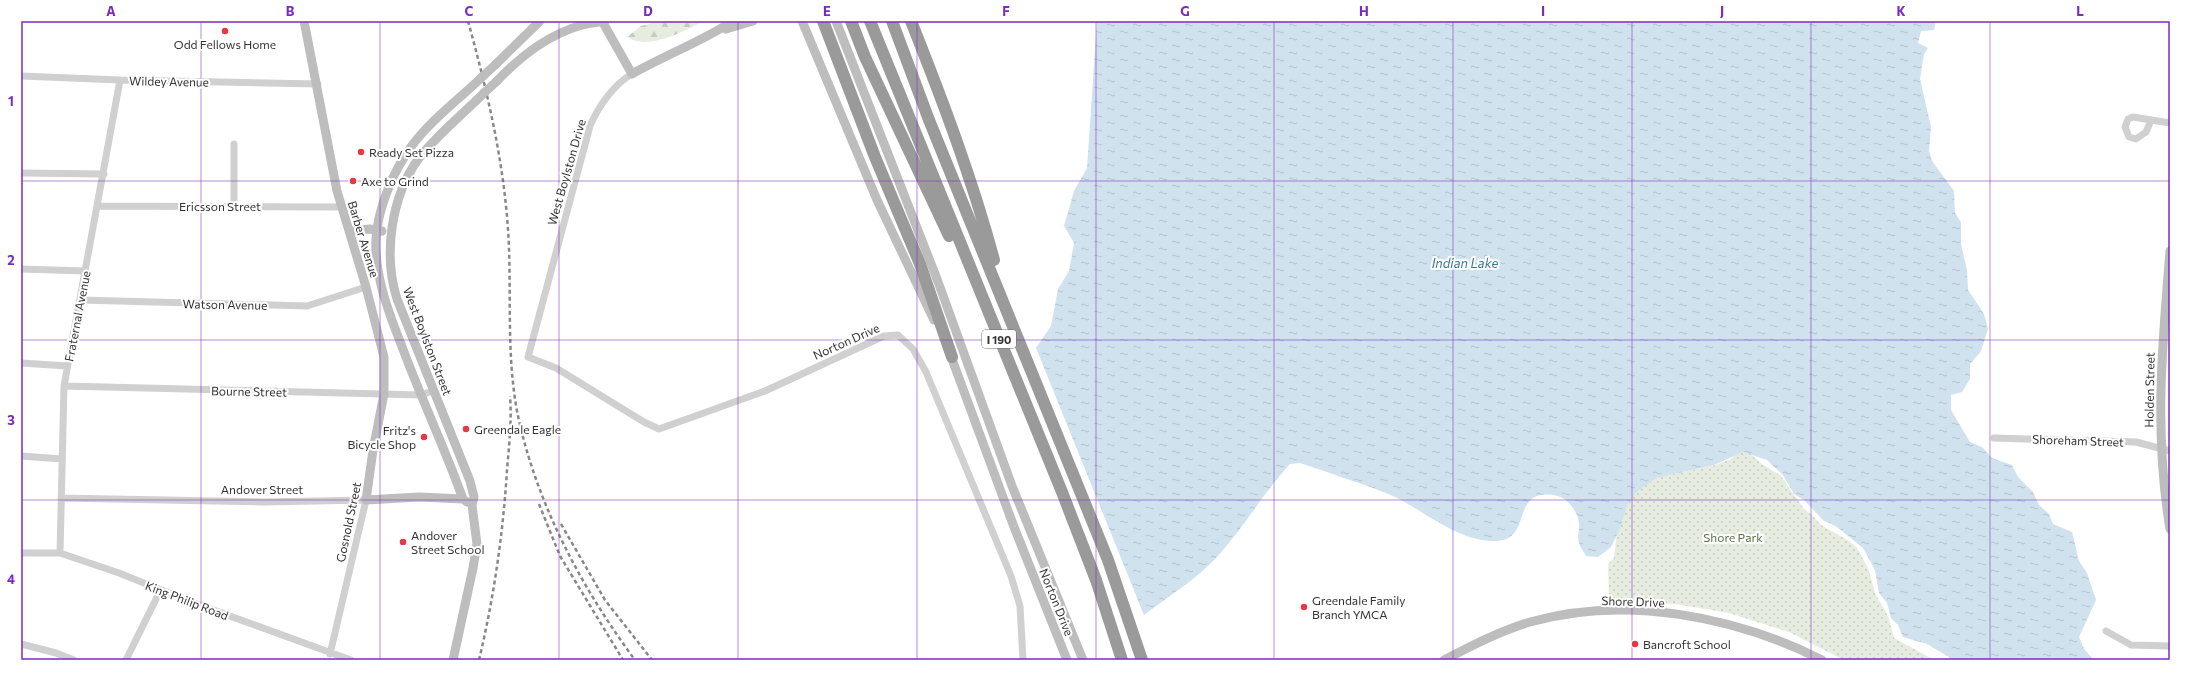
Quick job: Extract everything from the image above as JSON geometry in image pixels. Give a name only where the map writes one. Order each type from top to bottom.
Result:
[{"type":"highway","points":[[823,21],[875,156],[920,264],[952,358]]},
{"type":"highway","points":[[851,21],[865,57],[935,206],[990,317]]},
{"type":"highway","name":"I 190","points":[[870,21],[1062,492],[1096,580],[1122,660]]},
{"type":"highway","name":"I 190","points":[[892,21],[929,120],[1006,305],[1108,560],[1142,660]]},
{"type":"highway","points":[[911,21],[943,100],[956,137],[985,228],[1006,305]]},
{"type":"main road","name":"Barber Avenue","points":[[304,21],[342,207],[366,287],[384,357],[384,394]]},
{"type":"main road","name":"West Boylston Street","points":[[463,499],[385,301],[376,250],[377,230],[391,184],[405,155],[457,100],[540,21]]},
{"type":"main road","name":"West Boylston Street","points":[[453,660],[475,554],[476,532],[472,505],[474,498],[470,481],[395,294],[390,233],[400,197],[415,165],[435,140],[516,62],[538,45],[567,30],[586,24],[604,21]]},
{"type":"main road","points":[[604,21],[632,74]]},
{"type":"main road","name":"West Boylston Drive","points":[[717,32],[733,21]]},
{"type":"main road","name":"West Boylston Drive","points":[[632,74],[654,61],[717,32],[753,21]]},
{"type":"main road","name":"Norton Drive","points":[[802,21],[877,200],[952,358],[971,414],[1014,527],[1067,660]]},
{"type":"main road","name":"Norton Drive","points":[[836,21],[934,272],[1012,486],[1083,660]]},
{"type":"main road","points":[[350,231],[377,230],[390,233]]},
{"type":"main road","name":"Holden Street","points":[[2170,251],[2160,369],[2159,405],[2166,449],[2170,529]]},
{"type":"main road","name":"Gosnold Street","points":[[366,500],[373,450],[384,394]]},
{"type":"main road","name":"Andover Street","points":[[366,500],[419,497],[463,499]]},
{"type":"main road","points":[[463,499],[472,505]]},
{"type":"main road","name":"Shore Drive","points":[[1444,660],[1478,643],[1528,623],[1564,614],[1600,611],[1655,612],[1715,620],[1762,634],[1822,660]]},
{"type":"street","name":"West Boylston Drive","points":[[528,357],[590,126],[606,99],[626,77],[632,74]]},
{"type":"street","name":"Wildey Avenue","points":[[21,76],[120,80],[318,84]]},
{"type":"street","name":"Fraternal Avenue","points":[[60,553],[64,386],[81,300],[120,80]]},
{"type":"street","points":[[2151,120],[2170,123]]},
{"type":"street","points":[[234,144],[234,206]]},
{"type":"street","points":[[21,173],[104,174]]},
{"type":"street","name":"Ericsson Street","points":[[98,206],[342,207]]},
{"type":"street","points":[[21,269],[86,271]]},
{"type":"street","name":"Watson Avenue","points":[[81,300],[308,306],[366,287]]},
{"type":"street","name":"Norton Drive","points":[[528,357],[556,368],[644,422],[659,429],[764,391],[884,336],[898,335],[913,349],[926,372],[1011,576],[1020,606],[1024,660]]},
{"type":"street","points":[[21,363],[67,366]]},
{"type":"street","name":"Bourne Street","points":[[64,386],[421,395],[434,391]]},
{"type":"street","name":"Shoreham Street","points":[[1994,438],[2136,442],[2166,449]]},
{"type":"street","points":[[21,456],[62,459]]},
{"type":"street","points":[[21,461],[33,457]]},
{"type":"street","name":"Andover Street","points":[[62,498],[263,502],[366,500]]},
{"type":"street","name":"Gosnold Street","points":[[330,654],[366,500]]},
{"type":"street","name":"King Philip Road","points":[[21,553],[60,553],[330,654],[351,660]]},
{"type":"street","points":[[126,660],[160,590]]},
{"type":"street","points":[[2106,631],[2131,645],[2170,646]]},
{"type":"street","points":[[21,644],[56,653],[74,660]]},
{"type":"green space","points":[[660,21],[704,21],[687,30],[656,41],[636,41],[627,37],[641,26]]},
{"type":"green space","name":"Shore Park","points":[[1740,450],[1746,450],[1762,464],[1781,476],[1804,509],[1821,525],[1849,541],[1857,548],[1868,568],[1875,593],[1888,616],[1894,638],[1934,660],[1844,660],[1789,632],[1729,613],[1675,604],[1609,600],[1608,564],[1614,558],[1618,524],[1631,496],[1655,478],[1715,465],[1731,459]]},
{"type":"water","name":"Indian Lake","points":[[1097,21],[1936,21],[1934,30],[1921,31],[1918,43],[1928,48],[1924,54],[1920,79],[1931,127],[1929,151],[1932,161],[1954,191],[1955,213],[1961,222],[1961,244],[1967,270],[1968,290],[1984,314],[1988,329],[1981,351],[1970,364],[1970,379],[1962,392],[1951,395],[1951,410],[1970,442],[1982,447],[1992,458],[2012,465],[2018,477],[2033,492],[2039,505],[2049,514],[2053,524],[2072,532],[2079,561],[2087,573],[2096,600],[2079,637],[2084,649],[2094,660],[1950,660],[1949,657],[1927,644],[1903,637],[1898,625],[1891,618],[1887,603],[1879,593],[1875,570],[1863,548],[1837,527],[1823,520],[1804,500],[1794,494],[1783,475],[1767,460],[1743,452],[1714,465],[1656,478],[1638,491],[1627,505],[1620,529],[1611,547],[1598,557],[1586,556],[1579,543],[1578,517],[1570,504],[1558,496],[1540,495],[1531,499],[1526,506],[1515,532],[1508,538],[1497,541],[1482,540],[1454,530],[1386,493],[1300,463],[1290,464],[1216,558],[1190,581],[1144,615],[1036,348],[1051,326],[1058,289],[1069,271],[1074,243],[1064,226],[1074,191],[1087,168]]},
{"type":"railway","points":[[468,21],[488,98],[506,203],[509,252],[510,344],[517,411],[525,445],[535,478],[562,542],[596,603],[635,660]]},
{"type":"railway","points":[[479,660],[489,613],[500,542],[510,433],[510,396]]},
{"type":"railway","points":[[539,504],[560,556],[623,660]]},
{"type":"railway","points":[[561,524],[605,600],[652,660]]},
{"type":"place","name":"Odd Fellows Home","points":[[225,31]]},
{"type":"place","name":"Ready Set Pizza","points":[[361,152]]},
{"type":"place","name":"Axe to Grind","points":[[353,181]]},
{"type":"place","name":"Greendale Eagle","points":[[466,429]]},
{"type":"place","name":"Fritz's Bicycle Shop","points":[[424,437]]},
{"type":"place","name":"Andover Street School","points":[[403,542]]},
{"type":"place","name":"Greendale Family Branch YMCA","points":[[1304,607]]},
{"type":"place","name":"Bancroft School","points":[[1635,644]]}]
